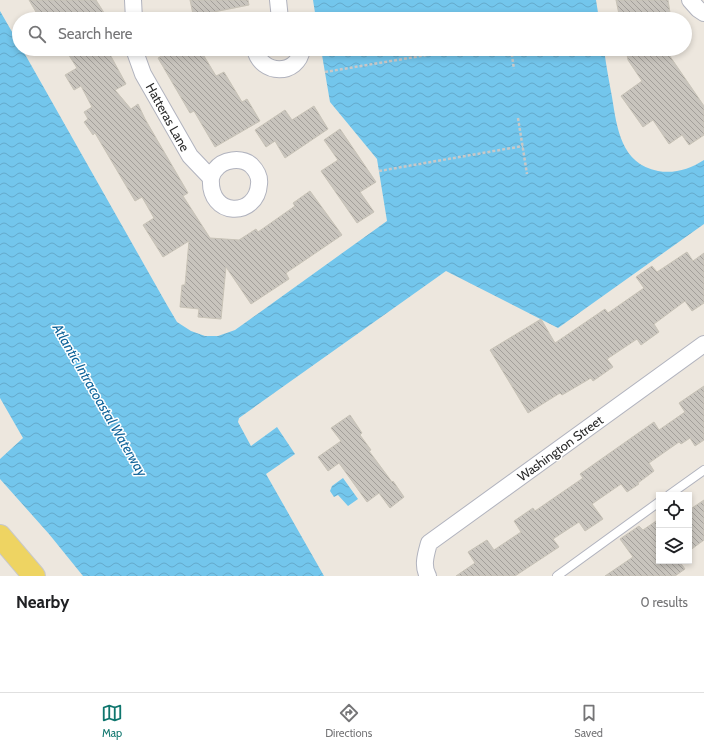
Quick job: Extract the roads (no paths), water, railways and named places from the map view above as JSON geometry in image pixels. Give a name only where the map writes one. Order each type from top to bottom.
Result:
[{"type":"main road","points":[[0,536],[34,576]]},
{"type":"street","points":[[133,0],[134,12]]},
{"type":"street","points":[[278,0],[279,12]]},
{"type":"street","points":[[690,0],[704,13]]},
{"type":"street","name":"Hatteras Lane","points":[[137,56],[143,74],[190,156],[211,178]]},
{"type":"street","points":[[257,56],[264,65],[272,69],[281,70],[290,67],[297,62],[301,56]]},
{"type":"street","name":"Washington Street","points":[[428,576],[425,559],[429,543],[704,344]]},
{"type":"lane","points":[[673,492],[704,470]]},
{"type":"lane","points":[[557,576],[656,504]]},
{"type":"water","points":[[313,0],[596,0],[598,12],[315,12]]},
{"type":"water","name":"Atlantic Intracoastal Waterway","points":[[0,11],[12,32],[12,56],[26,56],[177,322],[191,331],[205,336],[218,336],[235,330],[387,221],[377,159],[330,102],[322,56],[605,56],[619,132],[623,143],[636,161],[646,167],[658,171],[670,172],[682,170],[704,160],[704,224],[558,328],[446,271],[239,418],[238,422],[251,446],[277,427],[295,454],[266,474],[324,576],[83,576],[49,534],[0,479],[0,459],[23,438],[0,398]]},
{"type":"water","points":[[343,478],[358,499],[348,506],[338,495],[334,497],[330,491],[332,486]]}]
